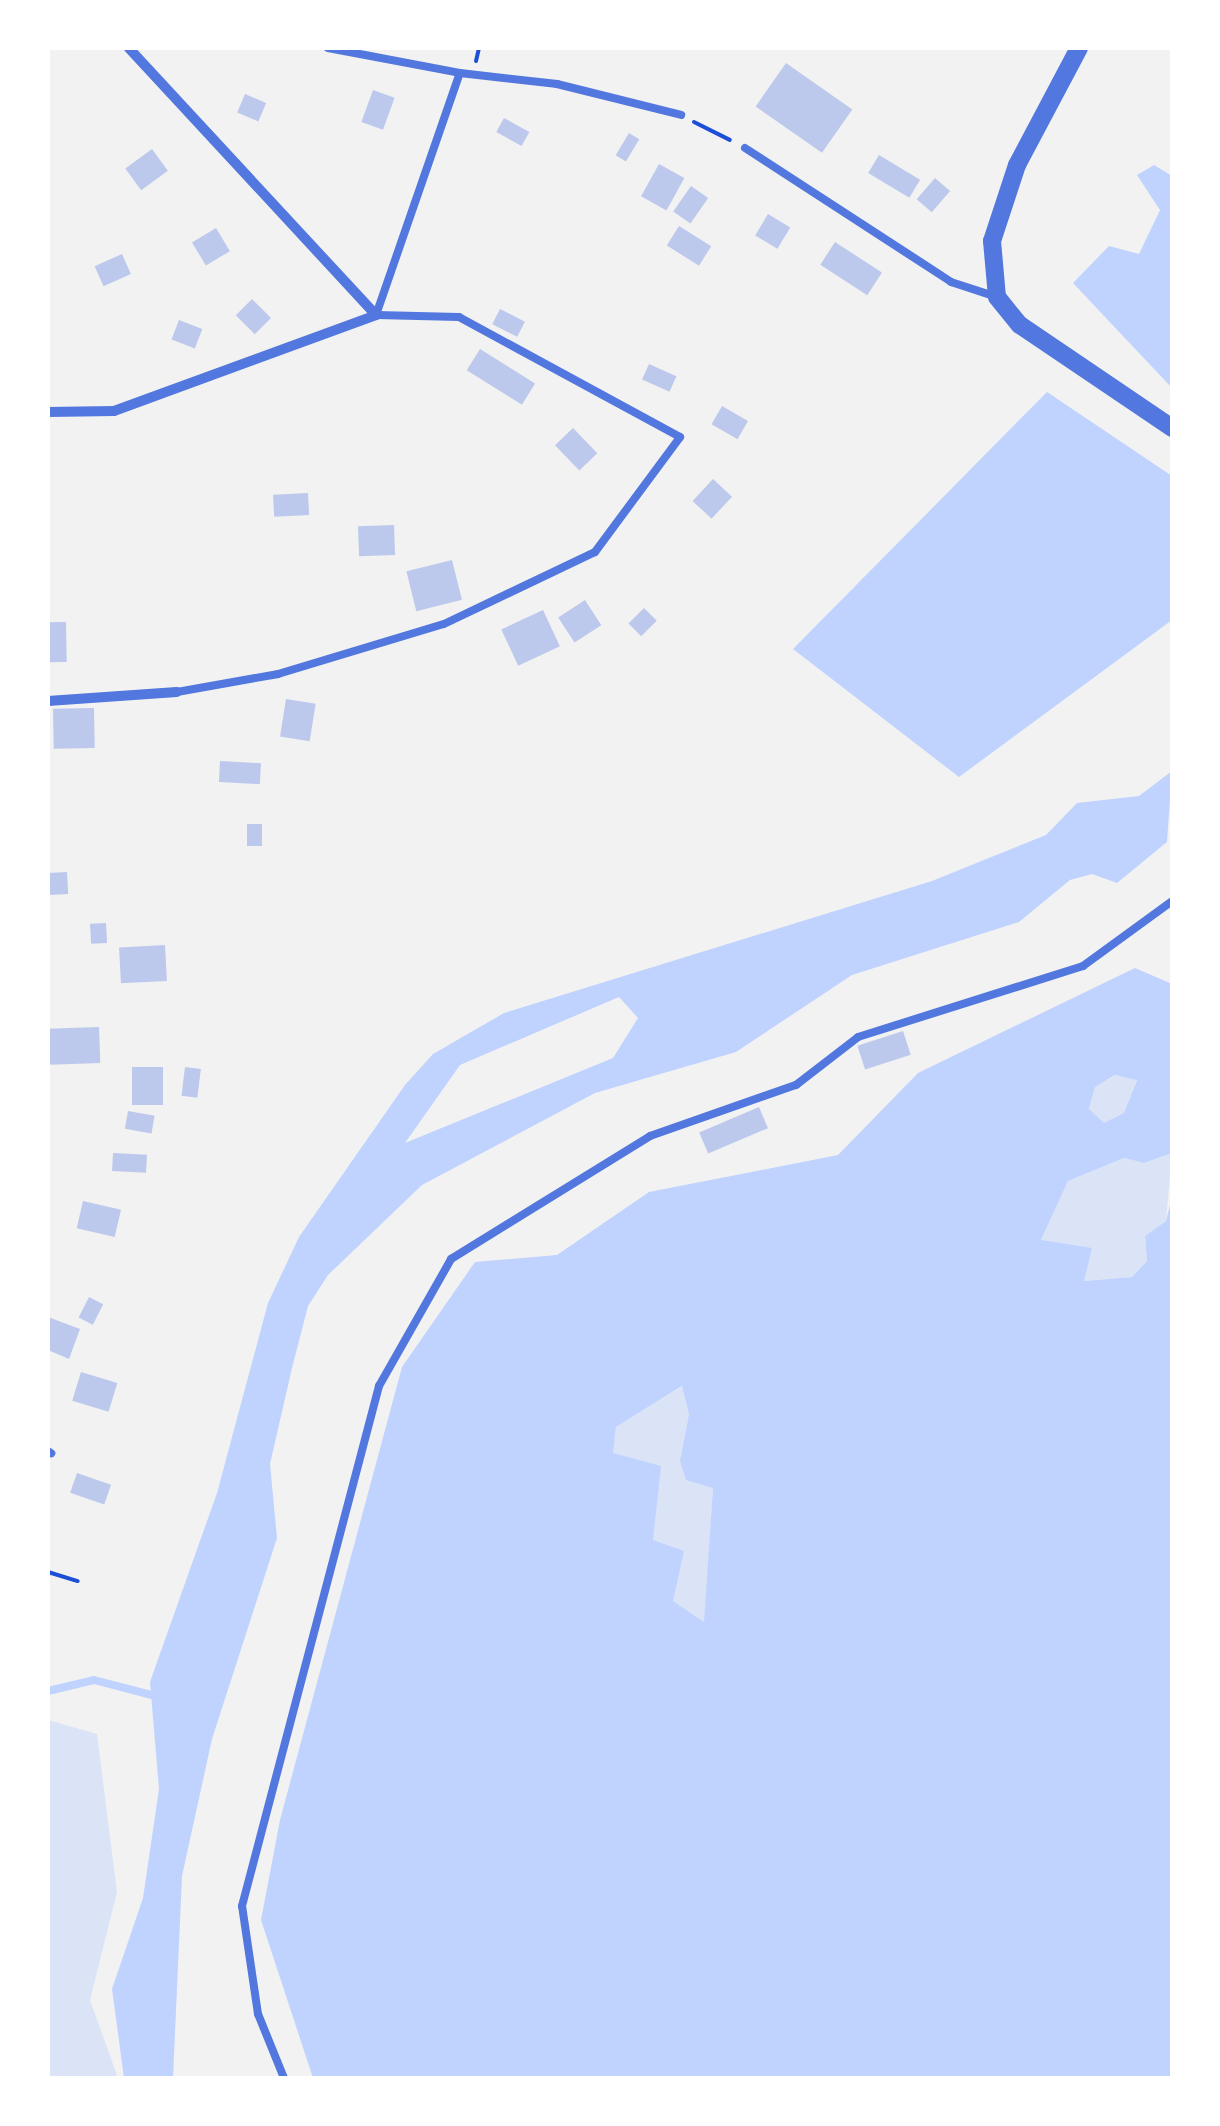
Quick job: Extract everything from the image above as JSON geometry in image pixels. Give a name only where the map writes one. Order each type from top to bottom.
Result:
[{"type":"street","points":[[48,412],[114,412],[376,316],[129,48]]},
{"type":"street","points":[[1079,48],[1017,165],[992,241],[997,297],[1020,325],[1172,428]]},
{"type":"street","points":[[48,702],[177,692]]},
{"type":"lane","points":[[328,48],[681,115]]},
{"type":"lane","points":[[177,692],[278,674],[444,624],[595,552],[680,438],[458,317],[376,316],[460,74]]},
{"type":"lane","points":[[745,148],[951,282],[997,297]]},
{"type":"lane","points":[[284,2078],[258,2014],[242,1906],[380,1386],[451,1258],[650,1136],[796,1085],[858,1037],[1083,966],[1172,901]]},
{"type":"path","points":[[681,115],[745,148]]},
{"type":"path","points":[[48,1572],[78,1582]]},
{"type":"shaded area","points":[[1116,1075],[1137,1079],[1124,1114],[1104,1124],[1089,1110],[1095,1087]]},
{"type":"shaded area","points":[[1172,1153],[1166,1221],[1145,1236],[1147,1261],[1132,1277],[1083,1281],[1041,1240],[1068,1181],[1124,1158],[1144,1163]]},
{"type":"shaded area","points":[[683,1386],[689,1414],[680,1462],[713,1487],[705,1623],[673,1601],[613,1453],[616,1427]]},
{"type":"shaded area","points":[[48,1720],[97,1734],[117,1892],[90,2000],[118,2078],[48,2078]]},
{"type":"water","points":[[1154,165],[1172,176],[1172,388],[1073,283],[1109,246],[1139,254],[1160,210],[1137,175]]},
{"type":"water","points":[[1047,392],[1172,476],[1172,620],[959,777],[793,649]]},
{"type":"water","points":[[1172,771],[1167,842],[1117,883],[1092,874],[1070,880],[1019,922],[852,975],[736,1052],[595,1093],[422,1185],[328,1275],[308,1306],[292,1368],[270,1464],[277,1538],[212,1739],[182,1876],[173,2078],[124,2078],[112,1989],[143,1898],[159,1789],[150,1682],[217,1493],[268,1303],[299,1237],[405,1085],[433,1054],[504,1013],[932,881],[1046,835],[1077,803],[1139,796]],"holes":[[[619,997],[638,1018],[613,1058],[405,1143],[460,1065]]]},
{"type":"water","points":[[1135,968],[1172,984],[1172,1153],[1144,1163],[1124,1158],[1068,1181],[1041,1240],[1092,1248],[1084,1281],[1132,1277],[1147,1261],[1145,1236],[1166,1221],[1172,1197],[1172,2078],[313,2078],[261,1920],[280,1820],[402,1367],[475,1262],[557,1255],[649,1192],[838,1155],[918,1073]],"holes":[[[1115,1075],[1137,1080],[1124,1113],[1104,1123],[1089,1109],[1095,1087]],[[682,1386],[689,1414],[680,1461],[686,1480],[713,1488],[704,1622],[673,1601],[684,1551],[653,1540],[661,1466],[613,1453],[616,1427]]]},
{"type":"building","points":[[786,63],[852,109],[822,153],[756,106]]},
{"type":"building","points":[[373,90],[395,98],[383,130],[361,122]]},
{"type":"building","points":[[245,94],[266,103],[258,121],[237,112]]},
{"type":"building","points":[[504,118],[529,132],[522,146],[496,132]]},
{"type":"building","points":[[629,133],[639,139],[626,161],[616,155]]},
{"type":"building","points":[[152,149],[168,171],[141,190],[125,168]]},
{"type":"building","points":[[879,155],[920,180],[909,198],[868,173]]},
{"type":"building","points":[[659,164],[684,178],[666,210],[641,196]]},
{"type":"building","points":[[935,178],[950,191],[932,212],[917,199]]},
{"type":"building","points":[[691,186],[708,198],[690,223],[673,211]]},
{"type":"building","points":[[768,214],[790,227],[777,249],[755,235]]},
{"type":"building","points":[[679,226],[711,246],[699,266],[667,246]]},
{"type":"building","points":[[216,228],[230,251],[206,266],[192,242]]},
{"type":"building","points":[[835,242],[882,272],[867,295],[820,265]]},
{"type":"building","points":[[122,254],[131,274],[104,286],[95,266]]},
{"type":"building","points":[[252,299],[271,318],[255,334],[236,315]]},
{"type":"building","points":[[500,309],[525,322],[517,337],[492,324]]},
{"type":"building","points":[[179,320],[202,329],[195,349],[171,340]]},
{"type":"building","points":[[480,349],[535,383],[522,405],[467,370]]},
{"type":"building","points":[[649,364],[676,376],[669,392],[642,380]]},
{"type":"building","points":[[722,406],[748,421],[737,439],[712,424]]},
{"type":"building","points":[[573,428],[597,453],[579,471],[555,445]]},
{"type":"building","points":[[713,479],[732,497],[712,519],[693,501]]},
{"type":"building","points":[[308,493],[309,515],[274,517],[273,495]]},
{"type":"building","points":[[394,525],[395,555],[359,556],[358,526]]},
{"type":"building","points":[[452,560],[462,600],[416,611],[406,571]]},
{"type":"building","points":[[585,600],[601,625],[575,643],[558,617]]},
{"type":"building","points":[[644,608],[657,621],[641,636],[628,624]]},
{"type":"building","points":[[543,610],[560,646],[518,666],[501,629]]},
{"type":"building","points":[[48,622],[66,622],[67,662],[49,662]]},
{"type":"building","points":[[286,699],[316,704],[310,741],[280,737]]},
{"type":"building","points":[[94,708],[95,748],[54,749],[53,709]]},
{"type":"building","points":[[220,761],[261,763],[260,784],[219,782]]},
{"type":"building","points":[[247,824],[262,824],[262,846],[247,846]]},
{"type":"building","points":[[67,872],[68,894],[49,895],[48,873]]},
{"type":"building","points":[[106,923],[107,943],[91,944],[90,924]]},
{"type":"building","points":[[165,945],[167,981],[121,983],[119,947]]},
{"type":"building","points":[[99,1027],[100,1063],[49,1065],[48,1029]]},
{"type":"building","points":[[903,1031],[911,1055],[865,1070],[857,1046]]},
{"type":"building","points":[[132,1067],[163,1067],[163,1105],[132,1105]]},
{"type":"building","points":[[185,1067],[201,1069],[197,1098],[181,1096]]},
{"type":"building","points":[[759,1107],[768,1128],[708,1154],[699,1132]]},
{"type":"building","points":[[128,1111],[155,1116],[151,1133],[125,1129]]},
{"type":"building","points":[[113,1153],[147,1155],[146,1173],[112,1171]]},
{"type":"building","points":[[83,1201],[121,1210],[115,1237],[77,1228]]},
{"type":"building","points":[[89,1297],[103,1304],[93,1325],[79,1317]]},
{"type":"building","points":[[48,1317],[80,1329],[69,1359],[48,1350]]},
{"type":"building","points":[[81,1372],[117,1383],[109,1412],[72,1401]]},
{"type":"building","points":[[77,1473],[111,1485],[104,1505],[70,1493]]},
{"type":"waterway","points":[[48,1691],[94,1680],[155,1696]]}]
